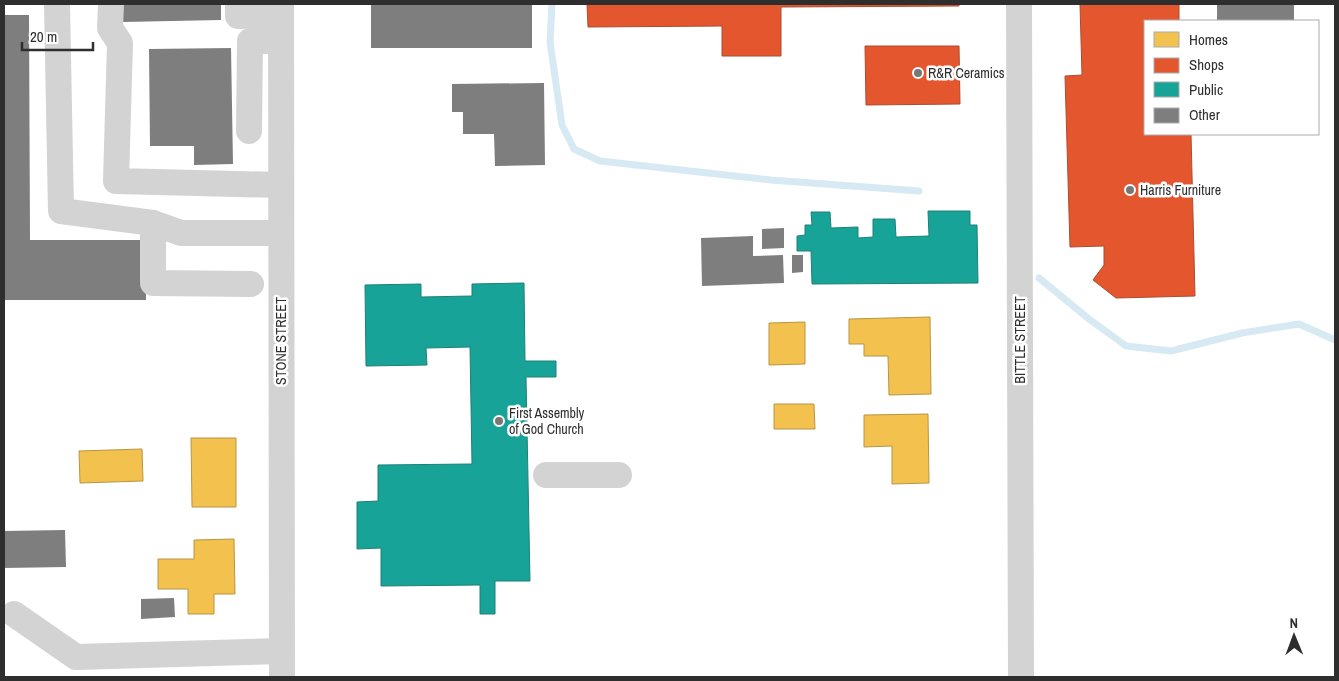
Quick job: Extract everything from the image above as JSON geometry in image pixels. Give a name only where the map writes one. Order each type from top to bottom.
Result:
[{"type":"street","points":[[57,4],[61,211],[153,222],[181,233],[281,233]]},
{"type":"street","points":[[111,4],[110,28],[120,43],[116,182],[281,184]]},
{"type":"street","name":"BITTLE STREET","points":[[1019,4],[1022,677]]},
{"type":"street","points":[[249,131],[250,41],[243,10],[281,20]]},
{"type":"street","points":[[250,41],[281,20]]},
{"type":"street","name":"STONE STREET","points":[[281,20],[282,677]]},
{"type":"street","points":[[153,222],[153,283],[251,284]]},
{"type":"street","points":[[546,475],[619,475]]},
{"type":"street","points":[[14,614],[76,657],[282,651]]},
{"type":"building: Homes","points":[[930,317],[931,394],[889,395],[888,356],[864,356],[864,344],[849,344],[849,319]]},
{"type":"building: Homes","points":[[805,322],[805,364],[769,365],[769,323]]},
{"type":"building: Homes","points":[[774,404],[814,404],[815,429],[774,429]]},
{"type":"building: Homes","points":[[928,414],[929,483],[892,484],[892,446],[864,447],[864,415]]},
{"type":"building: Homes","points":[[191,438],[236,438],[236,507],[192,507]]},
{"type":"building: Homes","points":[[142,449],[143,481],[80,483],[79,451]]},
{"type":"building: Homes","points":[[234,539],[235,594],[214,594],[214,614],[188,614],[188,589],[158,589],[158,559],[194,559],[194,540]]},
{"type":"building: Shops","points":[[587,4],[959,4],[959,6],[781,7],[781,56],[722,56],[722,26],[588,27]]},
{"type":"building: Shops","name":"Harris Furniture","points":[[1080,4],[1179,4],[1179,20],[1144,20],[1144,135],[1191,135],[1195,296],[1116,298],[1093,280],[1104,265],[1104,246],[1070,247],[1065,76],[1082,75]]},
{"type":"building: Shops","points":[[865,46],[959,46],[960,104],[866,105]]},
{"type":"building: Public","points":[[928,211],[970,211],[970,225],[977,225],[978,283],[812,284],[811,251],[797,251],[797,236],[805,235],[805,225],[812,225],[811,212],[830,212],[831,228],[858,227],[858,238],[873,237],[873,219],[895,219],[896,237],[929,236]]},
{"type":"building: Public","name":"First Assembly of God Church","points":[[524,283],[525,361],[556,361],[556,377],[526,377],[530,581],[495,581],[495,614],[480,614],[480,585],[381,586],[381,548],[357,549],[357,502],[378,501],[378,465],[472,464],[470,347],[426,348],[427,365],[366,366],[365,285],[421,284],[421,297],[472,296],[472,284]]},
{"type":"building: Other","points":[[122,4],[221,4],[221,20],[123,22]]},
{"type":"building: Other","points":[[371,4],[532,4],[532,48],[371,48]]},
{"type":"building: Other","points":[[1217,4],[1294,4],[1294,20],[1217,20]]},
{"type":"building: Other","points":[[4,15],[29,15],[30,240],[146,240],[146,300],[4,300]]},
{"type":"building: Other","points":[[231,48],[233,164],[194,165],[194,146],[150,146],[149,49]]},
{"type":"building: Other","points":[[544,83],[545,165],[495,166],[494,134],[463,134],[463,112],[452,112],[452,84]]},
{"type":"building: Other","points":[[784,228],[784,248],[762,249],[762,229]]},
{"type":"building: Other","points":[[753,236],[753,256],[783,255],[784,283],[702,286],[701,238]]},
{"type":"building: Other","points":[[792,255],[803,255],[803,272],[792,273]]},
{"type":"building: Other","points":[[65,530],[66,567],[4,568],[4,531]]},
{"type":"building: Other","points":[[174,598],[175,617],[141,619],[141,599]]},
{"type":"waterway","points":[[552,4],[550,42],[562,125],[574,149],[600,161],[771,180],[919,191]]},
{"type":"waterway","points":[[1039,278],[1089,319],[1126,346],[1171,351],[1242,333],[1299,324],[1335,340]]},
{"type":"place","name":"R&R Ceramics","points":[[918,73]]},
{"type":"place","name":"Harris Furniture","points":[[1130,190]]},
{"type":"place","name":"First Assembly of God Church","points":[[499,421]]}]
